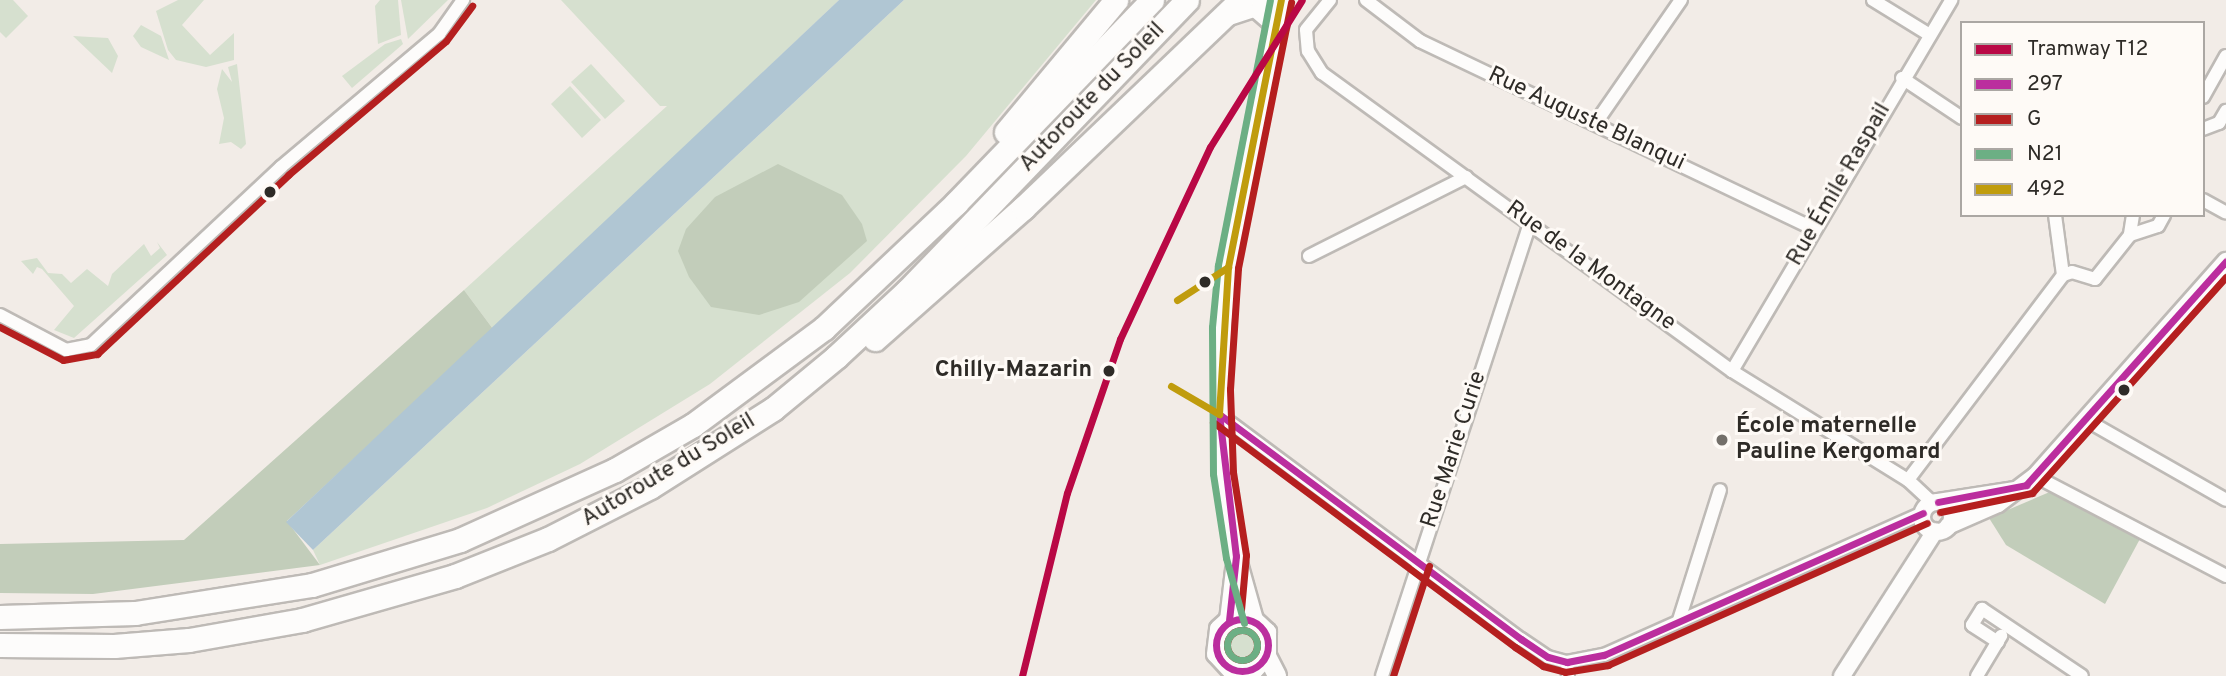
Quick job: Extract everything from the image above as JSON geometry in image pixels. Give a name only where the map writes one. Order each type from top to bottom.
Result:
[{"type":"highway","points":[[956,203],[960,183],[1116,0]]},
{"type":"highway","name":"Autoroute du Soleil","points":[[0,617],[135,613],[268,594],[401,561],[507,522],[615,470],[736,396],[824,328],[956,203],[1152,0]]},
{"type":"highway","name":"Autoroute du Soleil","points":[[0,645],[114,646],[189,640],[302,620],[409,592],[512,554],[586,522],[689,465],[773,409],[836,358],[908,290],[1187,0]]},
{"type":"highway","points":[[836,358],[855,356],[922,302],[1234,6],[1255,4],[1277,23]]},
{"type":"highway","points":[[0,659],[97,657],[114,646]]},
{"type":"main road","points":[[1277,676],[1268,656],[1267,632],[1254,620],[1236,556],[1219,415],[1228,267],[1281,0]]},
{"type":"main road","points":[[1236,556],[1229,620],[1219,629],[1216,654],[1223,665],[1245,674],[1254,670],[1268,656]]},
{"type":"main road","points":[[1229,620],[1254,620]]},
{"type":"street","points":[[0,316],[57,346],[75,351],[91,345],[281,167],[439,34],[463,0]]},
{"type":"street","name":"Rue de la Montagne","points":[[1330,0],[1306,30],[1313,64],[1732,371],[1908,480],[1931,506]]},
{"type":"street","name":"Rue Auguste Blanqui","points":[[1366,0],[1420,41],[1814,229]]},
{"type":"street","points":[[1595,124],[1681,0]]},
{"type":"street","points":[[1873,0],[1930,35]]},
{"type":"street","name":"Rue Émile Raspail","points":[[1732,371],[1902,78],[1951,0]]},
{"type":"street","points":[[2205,93],[2226,55]]},
{"type":"street","points":[[1902,78],[1960,117]]},
{"type":"street","points":[[2205,128],[2219,123],[2226,111]]},
{"type":"street","points":[[1309,256],[1466,177]]},
{"type":"street","points":[[2205,201],[2226,213]]},
{"type":"street","points":[[2056,217],[2063,275]]},
{"type":"street","points":[[1908,480],[2063,275],[2072,272],[2095,279],[2130,235],[2133,217]]},
{"type":"street","points":[[2130,235],[2158,226],[2163,217]]},
{"type":"street","name":"Rue Marie Curie","points":[[1382,676],[1530,224]]},
{"type":"street","points":[[1931,506],[1927,527],[1942,528],[1998,505],[2035,476],[2226,261]]},
{"type":"street","points":[[1219,415],[1521,639],[1548,657],[1567,662],[1590,660],[1931,506],[2017,489]]},
{"type":"street","points":[[2086,420],[2226,500]]},
{"type":"street","points":[[2035,476],[2226,576]]},
{"type":"street","points":[[1679,620],[1720,491]]},
{"type":"street","points":[[1842,676],[1951,513],[1931,506]]},
{"type":"street","points":[[1998,642],[1972,625],[1982,609],[2082,676]]},
{"type":"street","points":[[1977,676],[2007,627]]},
{"type":"street","points":[[1567,662],[1568,676]]},
{"type":"green space","points":[[0,0],[13,0],[28,16],[6,38],[0,32]]},
{"type":"green space","points":[[178,0],[204,0],[182,25],[210,55],[234,33],[234,60],[206,67],[176,60],[168,50],[156,11]]},
{"type":"green space","points":[[380,0],[398,0],[401,35],[378,44],[375,6]]},
{"type":"green space","points":[[401,0],[448,0],[408,39]]},
{"type":"green space","points":[[561,0],[839,0],[493,329],[464,290],[667,106],[660,106]]},
{"type":"green space","points":[[904,0],[1096,0],[966,156],[850,273],[710,384],[580,464],[487,508],[320,565],[313,550]]},
{"type":"green space","points":[[141,25],[161,36],[169,60],[141,47],[133,36]]},
{"type":"green space","points":[[73,36],[108,38],[118,56],[112,73]]},
{"type":"green space","points":[[401,39],[403,44],[352,88],[342,76],[385,44]]},
{"type":"green space","points":[[237,64],[246,144],[241,149],[231,142],[219,144],[224,118],[217,89],[222,69],[232,82],[228,67]]},
{"type":"green space","points":[[591,64],[625,101],[605,119],[571,82]]},
{"type":"green space","points":[[570,86],[601,120],[582,138],[551,104]]},
{"type":"green space","points":[[778,164],[842,195],[862,224],[867,241],[799,302],[759,315],[711,307],[689,277],[678,251],[686,229],[715,197]]},
{"type":"green space","points":[[157,242],[167,255],[74,338],[54,330],[74,306],[42,269],[37,267],[33,274],[21,261],[37,258],[48,273],[62,274],[71,283],[87,269],[108,286],[112,274],[144,244],[151,256],[160,248]]},
{"type":"green space","points":[[464,290],[493,329],[287,521],[320,565],[93,594],[0,593],[0,544],[184,540]]},
{"type":"green space","points":[[2052,491],[2141,537],[2105,604],[2006,545],[1989,518]]},
{"type":"green space","points":[[1239,626],[1251,631],[1256,643],[1251,655],[1239,660],[1227,655],[1222,643],[1227,631]]},
{"type":"water","points":[[839,0],[904,0],[313,550],[286,522]]},
{"type":"tram line","name":"T12","points":[[1022,676],[1067,493],[1120,339],[1210,147],[1302,0]]},
{"type":"transit line","name":"N21","points":[[1244,623],[1226,558],[1213,474],[1212,327],[1218,265],[1270,0]]},
{"type":"transit line","name":"492","points":[[1171,386],[1219,414],[1228,267],[1281,0]]},
{"type":"transit line","name":"G","points":[[1241,610],[1246,555],[1233,472],[1230,389],[1238,268],[1291,2]]},
{"type":"transit line","name":"G","points":[[0,327],[63,360],[97,354],[288,175],[446,41],[472,6]]},
{"type":"transit line","name":"297","points":[[1938,502],[2026,485],[2226,261]]},
{"type":"transit line","name":"492","points":[[1177,300],[1228,267]]},
{"type":"transit line","name":"G","points":[[1940,512],[2032,493],[2226,277]]},
{"type":"transit line","name":"297","points":[[1219,414],[1521,639],[1548,657],[1567,662],[1604,655],[1923,513]]},
{"type":"transit line","name":"297","points":[[1219,414],[1236,556],[1229,620]]},
{"type":"transit line","name":"G","points":[[1213,422],[1515,647],[1543,666],[1565,672],[1608,665],[1927,523]]},
{"type":"transit line","name":"G","points":[[1393,676],[1429,566]]},
{"type":"transit line","name":"297","points":[[1242,619],[1261,626],[1268,645],[1261,664],[1242,671],[1223,664],[1216,645],[1223,626],[1242,619]]},
{"type":"transit line","name":"G","points":[[1242,630],[1253,634],[1257,645],[1253,656],[1242,660],[1231,656],[1227,645],[1231,634],[1242,630]]},
{"type":"transit line","name":"N21","points":[[1242,630],[1253,634],[1257,645],[1253,656],[1242,660],[1231,656],[1227,645],[1231,634],[1242,630]]},
{"type":"place","name":"Chilly-Mazarin","points":[[1109,371]]},
{"type":"place","name":"École maternelle Pauline Kergomard","points":[[1722,440]]}]
